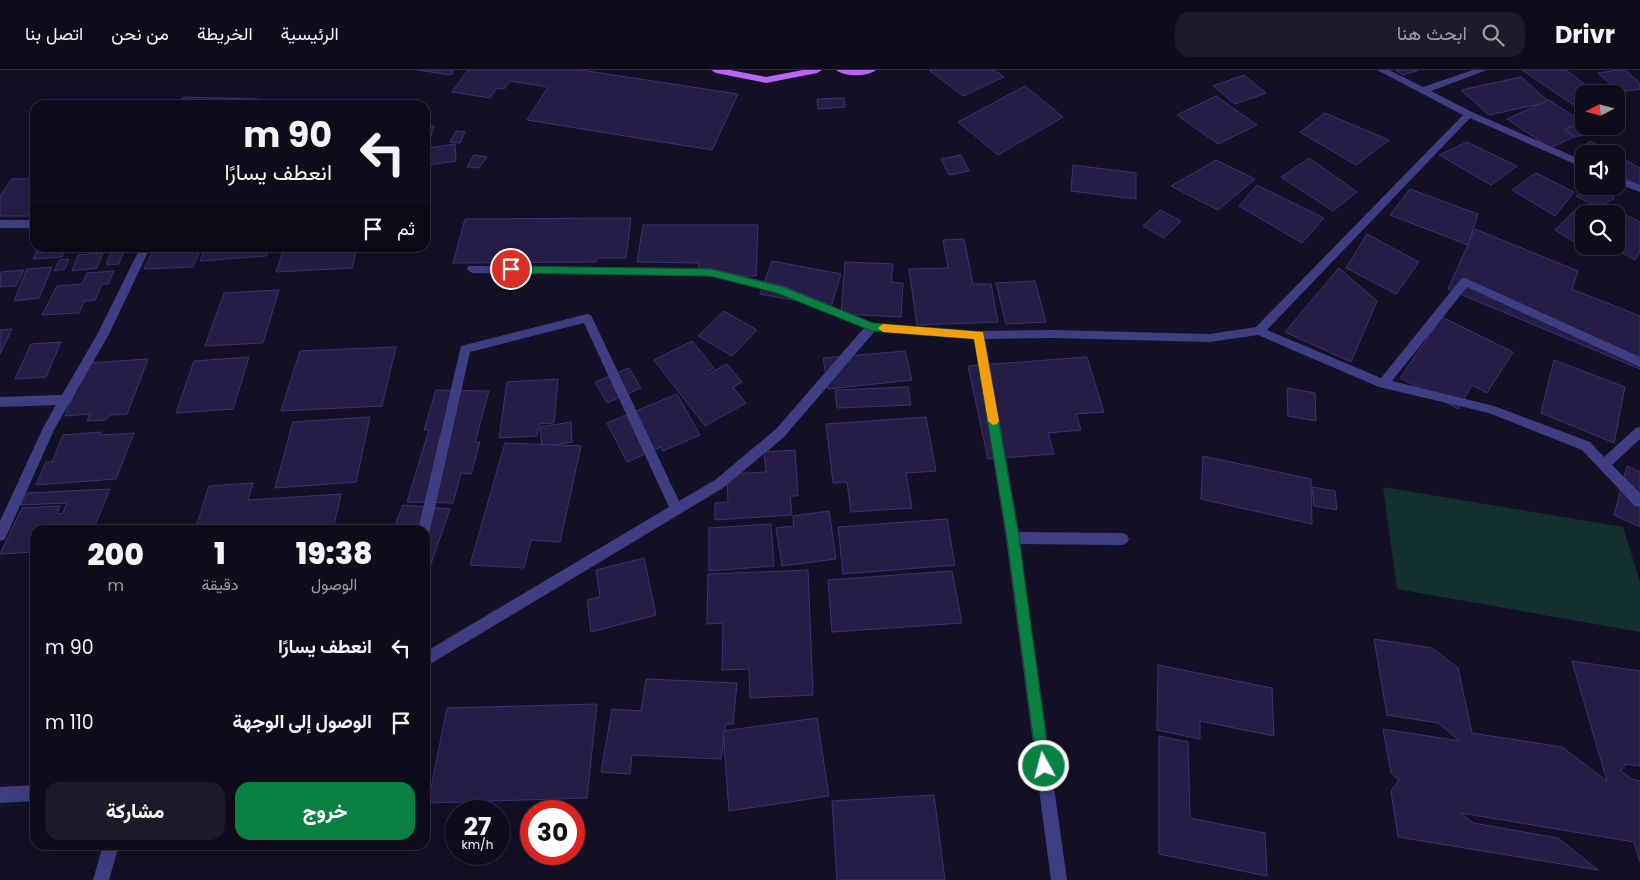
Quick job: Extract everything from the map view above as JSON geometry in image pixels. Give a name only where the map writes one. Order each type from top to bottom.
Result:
[{"type":"main road","points":[[716,70],[766,80],[817,70]]},
{"type":"main road","points":[[841,70],[871,70]]},
{"type":"street","points":[[1382,70],[1469,114],[1575,161]]},
{"type":"street","points":[[1422,91],[1482,70]]},
{"type":"street","points":[[1259,331],[1469,114]]},
{"type":"street","points":[[1625,183],[1640,189]]},
{"type":"street","points":[[0,224],[30,224]]},
{"type":"street","points":[[0,535],[50,428],[104,334],[143,252]]},
{"type":"street","points":[[472,269],[710,272],[780,290],[872,327],[979,335],[1053,334],[1210,338],[1259,331],[1383,384],[1490,409],[1586,446],[1640,502]]},
{"type":"street","points":[[1383,384],[1464,282],[1640,362]]},
{"type":"street","points":[[425,525],[465,348],[587,318],[676,509]]},
{"type":"street","points":[[430,657],[719,484],[780,433],[872,327]]},
{"type":"street","points":[[979,335],[1013,538],[1059,880]]},
{"type":"street","points":[[0,402],[65,400]]},
{"type":"street","points":[[1604,465],[1640,432]]},
{"type":"street","points":[[1013,538],[1122,539]]},
{"type":"street","points":[[0,795],[30,793]]},
{"type":"street","points":[[101,880],[110,850]]},
{"type":"green space","points":[[1383,487],[1623,527],[1640,582],[1640,632],[1397,589]]},
{"type":"building","points":[[418,70],[454,70],[451,75]]},
{"type":"building","points":[[468,70],[581,70],[738,94],[712,150],[527,120],[548,87],[510,81],[504,89],[497,88],[490,98],[452,92]]},
{"type":"building","points":[[929,70],[994,70],[1004,77],[963,96]]},
{"type":"building","points":[[1396,70],[1419,70],[1403,75]]},
{"type":"building","points":[[1522,70],[1566,70],[1585,85],[1575,85],[1575,106]]},
{"type":"building","points":[[1625,70],[1640,83],[1640,89],[1625,91],[1625,85],[1611,85],[1598,73]]},
{"type":"building","points":[[1244,75],[1266,93],[1235,104],[1213,86]]},
{"type":"building","points":[[1521,77],[1549,102],[1489,115],[1461,90]]},
{"type":"building","points":[[1025,86],[1063,117],[998,155],[958,122]]},
{"type":"building","points":[[1216,96],[1257,125],[1218,144],[1177,115]]},
{"type":"building","points":[[183,97],[258,99],[258,100],[181,100]]},
{"type":"building","points":[[844,98],[845,107],[818,109],[817,99]]},
{"type":"building","points":[[1549,100],[1575,117],[1575,124],[1564,130],[1574,137],[1550,148],[1507,119]]},
{"type":"building","points":[[1325,113],[1389,140],[1356,165],[1300,132]]},
{"type":"building","points":[[430,126],[434,126],[430,140]]},
{"type":"building","points":[[1575,126],[1575,135],[1582,135],[1575,137],[1565,129]]},
{"type":"building","points":[[456,131],[465,132],[460,143],[450,142]]},
{"type":"building","points":[[1590,141],[1597,145],[1585,145]]},
{"type":"building","points":[[1467,142],[1517,166],[1491,185],[1439,155]]},
{"type":"building","points":[[455,144],[456,161],[430,165],[430,148]]},
{"type":"building","points":[[474,155],[487,157],[479,168],[467,167]]},
{"type":"building","points":[[961,155],[969,171],[949,175],[941,159]]},
{"type":"building","points":[[1309,158],[1357,192],[1333,211],[1281,177]]},
{"type":"building","points":[[1216,160],[1255,179],[1218,210],[1171,186]]},
{"type":"building","points":[[1625,160],[1640,168],[1640,186],[1625,178]]},
{"type":"building","points":[[1073,165],[1136,173],[1136,199],[1071,191]]},
{"type":"building","points":[[1536,173],[1574,192],[1555,216],[1512,190]]},
{"type":"building","points":[[12,179],[30,179],[30,216],[0,216],[0,196]]},
{"type":"building","points":[[1257,185],[1324,218],[1302,243],[1239,206]]},
{"type":"building","points":[[1410,189],[1478,214],[1468,245],[1390,215]]},
{"type":"building","points":[[1610,195],[1615,198],[1602,205],[1594,205],[1576,196]]},
{"type":"building","points":[[1160,210],[1181,221],[1164,238],[1143,226]]},
{"type":"building","points":[[1575,210],[1575,242],[1555,230]]},
{"type":"building","points":[[1625,214],[1640,222],[1640,252],[1635,260],[1625,254]]},
{"type":"building","points":[[631,218],[626,258],[597,258],[596,262],[453,263],[465,219]]},
{"type":"building","points":[[643,225],[758,225],[756,276],[697,276],[699,263],[637,262]]},
{"type":"building","points":[[1475,229],[1578,271],[1572,289],[1640,316],[1640,369],[1448,289]]},
{"type":"building","points":[[1367,234],[1419,262],[1396,294],[1346,268]]},
{"type":"building","points":[[964,239],[973,284],[991,284],[998,322],[917,325],[909,269],[948,268],[943,240]]},
{"type":"building","points":[[36,252],[64,252],[62,257],[33,259]]},
{"type":"building","points":[[111,252],[124,252],[119,264],[106,265]]},
{"type":"building","points":[[152,252],[199,252],[193,267],[144,269]]},
{"type":"building","points":[[203,252],[267,252],[266,256],[200,261]]},
{"type":"building","points":[[283,252],[356,252],[352,268],[276,272]]},
{"type":"building","points":[[103,253],[97,268],[72,271],[78,255]]},
{"type":"building","points":[[69,259],[65,269],[54,271],[59,260]]},
{"type":"building","points":[[772,261],[841,274],[831,307],[760,294]]},
{"type":"building","points":[[845,262],[893,264],[891,282],[903,283],[901,317],[841,314]]},
{"type":"building","points":[[52,267],[39,298],[14,301],[27,269]]},
{"type":"building","points":[[1339,268],[1377,301],[1351,362],[1285,332]]},
{"type":"building","points":[[24,270],[16,286],[0,287],[1,272]]},
{"type":"building","points":[[114,271],[108,284],[102,284],[95,300],[84,301],[79,313],[42,315],[57,286],[82,284],[87,273]]},
{"type":"building","points":[[1035,281],[1046,322],[1006,324],[996,283]]},
{"type":"building","points":[[279,290],[263,343],[205,346],[224,293]]},
{"type":"building","points":[[724,311],[757,330],[732,356],[698,336]]},
{"type":"building","points":[[1442,317],[1513,352],[1487,393],[1472,385],[1458,409],[1400,378]]},
{"type":"building","points":[[12,329],[0,354],[0,330]]},
{"type":"building","points":[[692,341],[714,368],[705,373],[706,375],[727,364],[742,382],[733,387],[746,403],[705,426],[654,360]]},
{"type":"building","points":[[61,342],[46,377],[15,379],[31,344]]},
{"type":"building","points":[[396,347],[382,406],[281,411],[300,351]]},
{"type":"building","points":[[905,351],[912,380],[828,389],[823,358]]},
{"type":"building","points":[[249,357],[233,409],[176,413],[194,361]]},
{"type":"building","points":[[1087,357],[1104,412],[1076,414],[1081,430],[1048,433],[1054,454],[988,459],[968,366]]},
{"type":"building","points":[[148,359],[127,414],[110,415],[106,420],[87,421],[90,414],[65,416],[87,363]]},
{"type":"building","points":[[1554,360],[1625,387],[1614,443],[1541,413]]},
{"type":"building","points":[[629,368],[641,388],[607,403],[595,382]]},
{"type":"building","points":[[558,379],[554,423],[539,424],[537,436],[499,438],[507,382]]},
{"type":"building","points":[[908,387],[911,405],[837,408],[835,390]]},
{"type":"building","points":[[1287,388],[1315,393],[1316,421],[1288,416]]},
{"type":"building","points":[[436,390],[489,391],[475,442],[480,442],[471,474],[461,473],[453,503],[407,502],[429,430],[424,430]]},
{"type":"building","points":[[677,394],[700,435],[663,451],[661,447],[627,462],[607,423]]},
{"type":"building","points":[[370,417],[356,482],[275,488],[293,422]]},
{"type":"building","points":[[926,417],[936,471],[906,473],[912,508],[851,512],[847,482],[833,483],[826,424]]},
{"type":"building","points":[[571,422],[572,442],[542,447],[540,427]]},
{"type":"building","points":[[101,432],[100,435],[134,433],[116,479],[36,485],[46,462],[52,462],[63,435]]},
{"type":"building","points":[[505,443],[581,446],[560,542],[531,540],[524,568],[470,565]]},
{"type":"building","points":[[795,450],[798,496],[790,496],[792,515],[715,520],[715,503],[728,502],[727,474],[766,472],[764,452]]},
{"type":"building","points":[[1203,456],[1311,479],[1312,524],[1201,499]]},
{"type":"building","points":[[1627,466],[1640,472],[1640,527],[1614,515]]},
{"type":"building","points":[[253,483],[248,500],[341,494],[334,525],[197,525],[209,486]]},
{"type":"building","points":[[1312,487],[1335,491],[1337,510],[1314,506]]},
{"type":"building","points":[[110,489],[95,525],[30,525],[30,552],[0,554],[22,508],[60,506],[57,514],[63,513],[67,503],[21,505],[27,493]]},
{"type":"building","points":[[403,505],[450,509],[431,564],[430,525],[395,525]]},
{"type":"building","points":[[829,511],[836,559],[782,566],[776,528],[794,526],[793,516]]},
{"type":"building","points":[[947,519],[955,565],[843,574],[838,527]]},
{"type":"building","points":[[771,524],[774,566],[709,571],[709,528]]},
{"type":"building","points":[[644,558],[656,615],[591,632],[587,600],[600,597],[596,570]]},
{"type":"building","points":[[808,570],[813,695],[750,698],[749,669],[722,670],[723,623],[707,624],[708,574]]},
{"type":"building","points":[[952,571],[962,623],[832,632],[828,580]]},
{"type":"building","points":[[1374,639],[1432,648],[1458,668],[1472,733],[1562,747],[1607,781],[1572,661],[1640,671],[1640,766],[1626,764],[1621,771],[1632,779],[1640,781],[1640,862],[1634,842],[1461,813],[1473,823],[1558,838],[1598,870],[1398,837],[1391,791],[1399,780],[1391,773],[1383,729],[1460,741],[1438,723],[1387,715]]},
{"type":"building","points":[[1158,665],[1272,688],[1274,736],[1200,721],[1200,739],[1157,730]]},
{"type":"building","points":[[646,679],[737,683],[733,724],[726,724],[721,759],[632,755],[630,774],[601,772],[612,709],[641,711]]},
{"type":"building","points":[[597,704],[587,798],[445,800],[445,802],[430,803],[430,793],[447,708]]},
{"type":"building","points":[[817,718],[829,796],[729,811],[723,731]]},
{"type":"building","points":[[1159,736],[1188,742],[1190,818],[1265,833],[1267,876],[1159,854]]},
{"type":"building","points":[[934,795],[945,880],[837,880],[832,801]]},
{"type":"slow traffic","points":[[883,328],[979,335],[993,421]]},
{"type":"route","points":[[511,269],[710,272],[780,290],[872,327],[979,335],[1013,538],[1044,766]]}]
